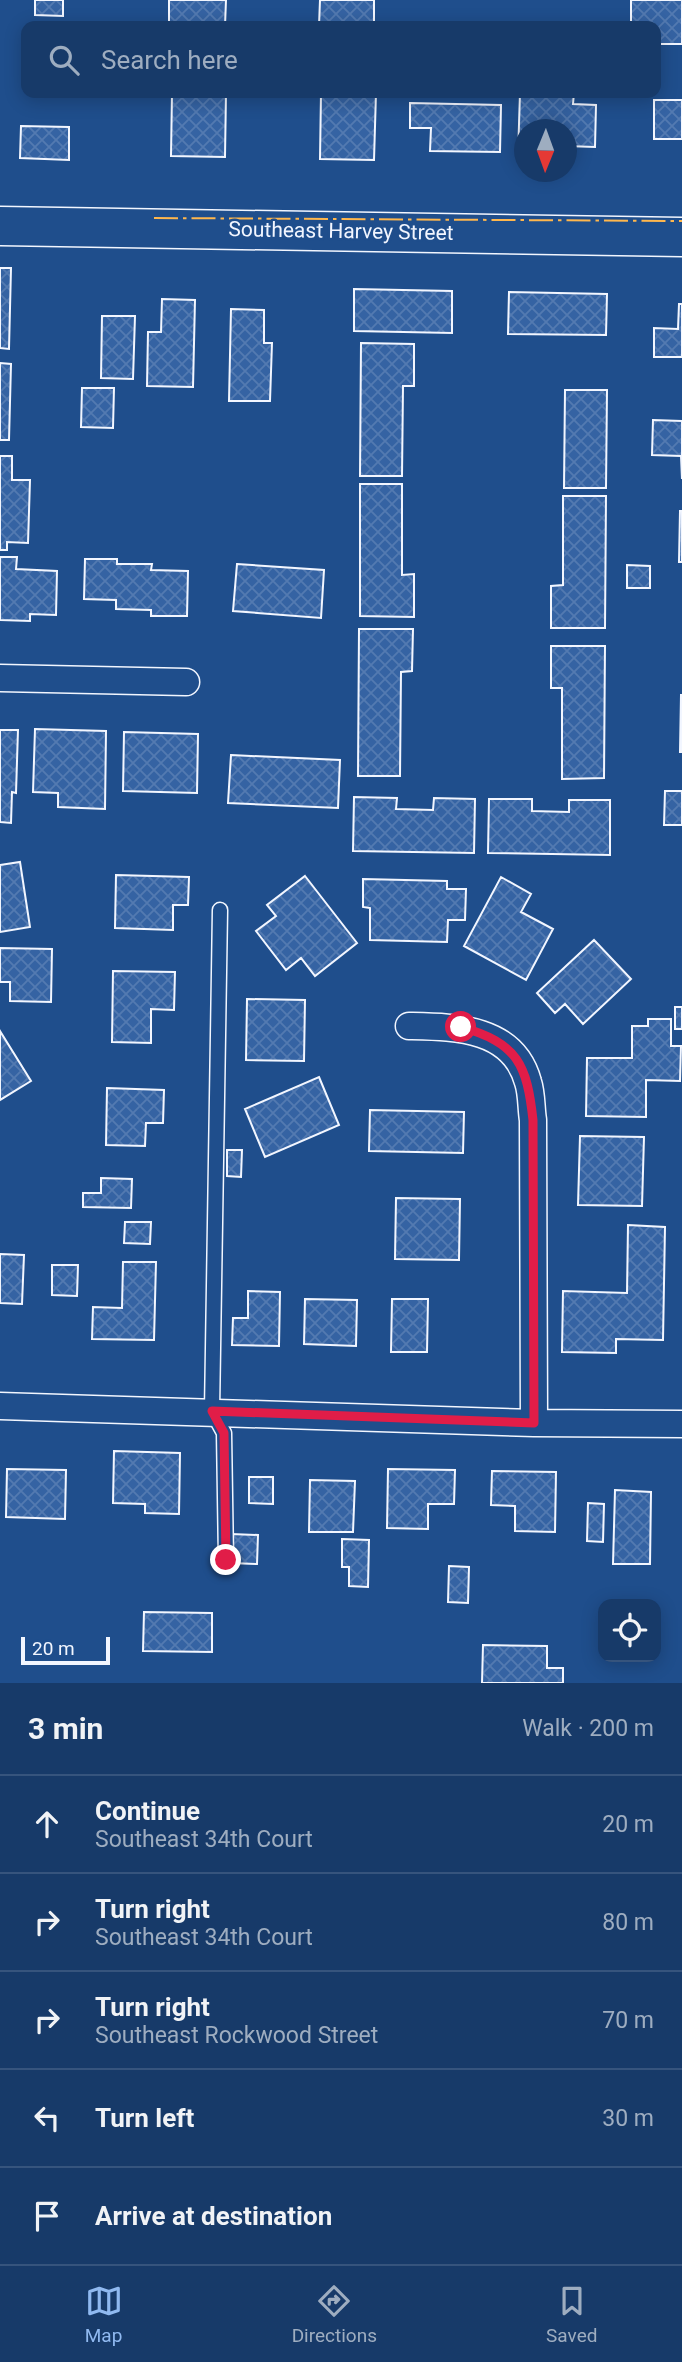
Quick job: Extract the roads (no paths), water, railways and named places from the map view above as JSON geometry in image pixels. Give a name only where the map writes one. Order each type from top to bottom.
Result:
[{"type":"street","name":"Southeast Harvey Street","points":[[0,226],[682,237]]},
{"type":"street","points":[[0,678],[186,682]]},
{"type":"street","points":[[409,1026],[461,1027],[487,1034],[514,1055],[528,1081],[533,1120],[534,1423]]},
{"type":"street","points":[[0,1406],[534,1423],[682,1424]]},
{"type":"lane","points":[[220,911],[212,1411],[224,1433],[226,1560]]}]
